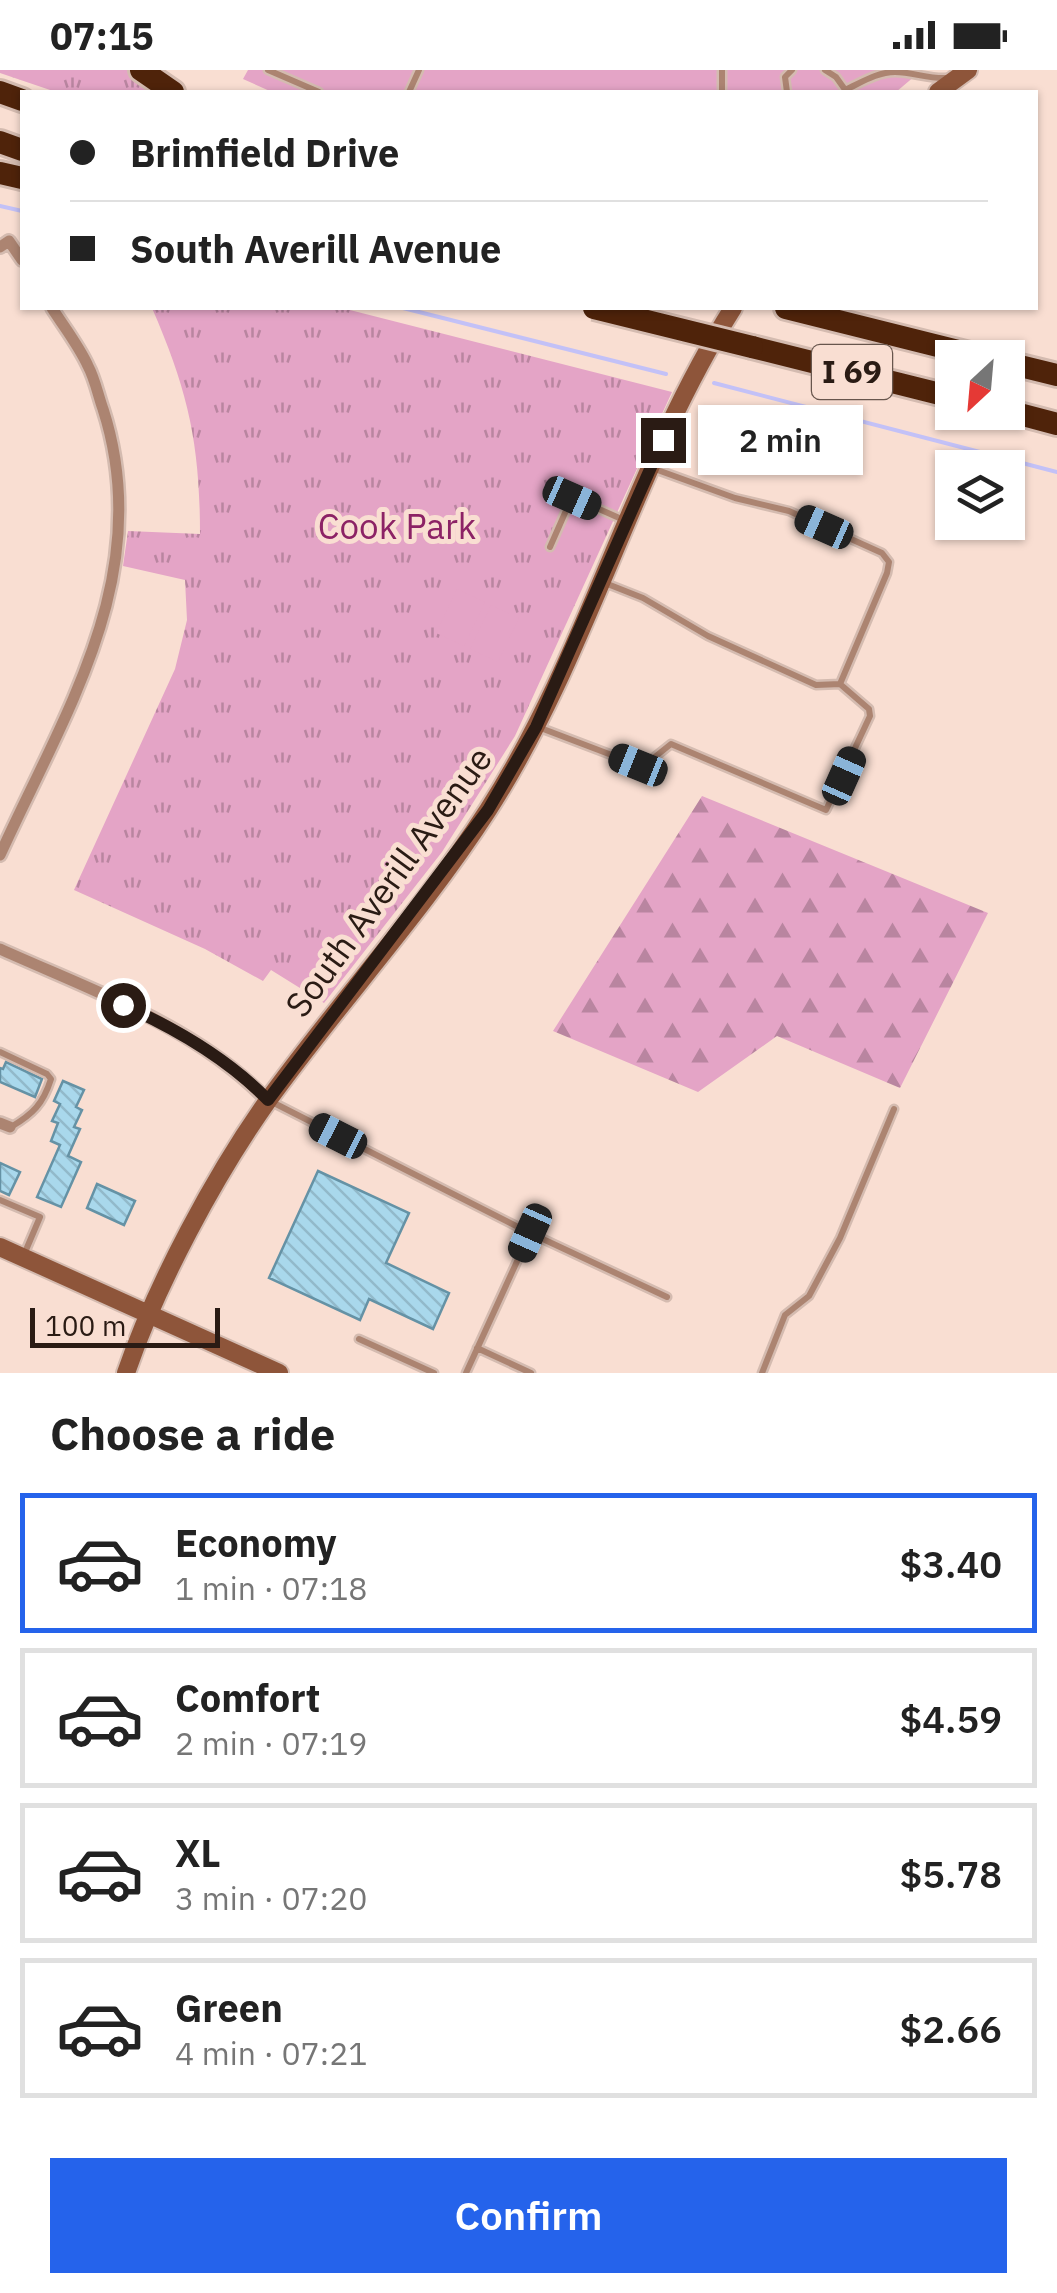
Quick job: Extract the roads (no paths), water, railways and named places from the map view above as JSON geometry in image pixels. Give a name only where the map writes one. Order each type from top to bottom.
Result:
[{"type":"highway","points":[[141,70],[170,90]]},
{"type":"highway","name":"I 69","points":[[602,310],[935,394]]},
{"type":"highway","name":"I 69","points":[[794,310],[935,345]]},
{"type":"highway","points":[[1025,367],[1057,375]]},
{"type":"highway","points":[[1025,416],[1057,424]]},
{"type":"street","points":[[941,90],[964,73]]},
{"type":"street","points":[[0,855],[98,639],[119,548],[120,494],[112,439],[89,366],[53,310]]},
{"type":"street","name":"South Averill Avenue","points":[[126,1373],[149,1314],[226,1166],[268,1100],[488,810],[536,727],[651,467],[699,365],[732,310]]},
{"type":"street","points":[[0,949],[154,1019],[225,1062],[268,1100]]},
{"type":"street","points":[[0,1248],[279,1373]]},
{"type":"lane","points":[[268,70],[314,90]]},
{"type":"lane","points":[[825,70],[836,76],[845,90]]},
{"type":"lane","points":[[848,90],[880,74],[897,71],[924,78],[964,73]]},
{"type":"lane","points":[[651,467],[735,498],[789,511],[882,554],[889,562],[888,573],[840,684]]},
{"type":"lane","points":[[550,547],[572,498],[627,522]]},
{"type":"lane","points":[[536,727],[638,765],[646,764],[671,744],[826,810],[870,716],[870,710],[840,684],[816,684],[708,636],[643,598],[600,582]]},
{"type":"lane","points":[[0,1052],[51,1079],[44,1100],[32,1114],[5,1125]]},
{"type":"lane","points":[[268,1100],[530,1233],[667,1297]]},
{"type":"lane","points":[[762,1373],[786,1315],[808,1296],[840,1238],[894,1109]]},
{"type":"lane","points":[[0,1200],[40,1217],[23,1258]]},
{"type":"lane","points":[[466,1373],[530,1233]]},
{"type":"lane","points":[[359,1339],[434,1373]]},
{"type":"lane","points":[[477,1348],[531,1373]]},
{"type":"waterway","points":[[0,206],[20,211]]},
{"type":"waterway","points":[[411,310],[666,374]]},
{"type":"waterway","points":[[714,383],[1057,472]]},
{"type":"park label","name":"Cook Park","points":[[397,527]]}]
